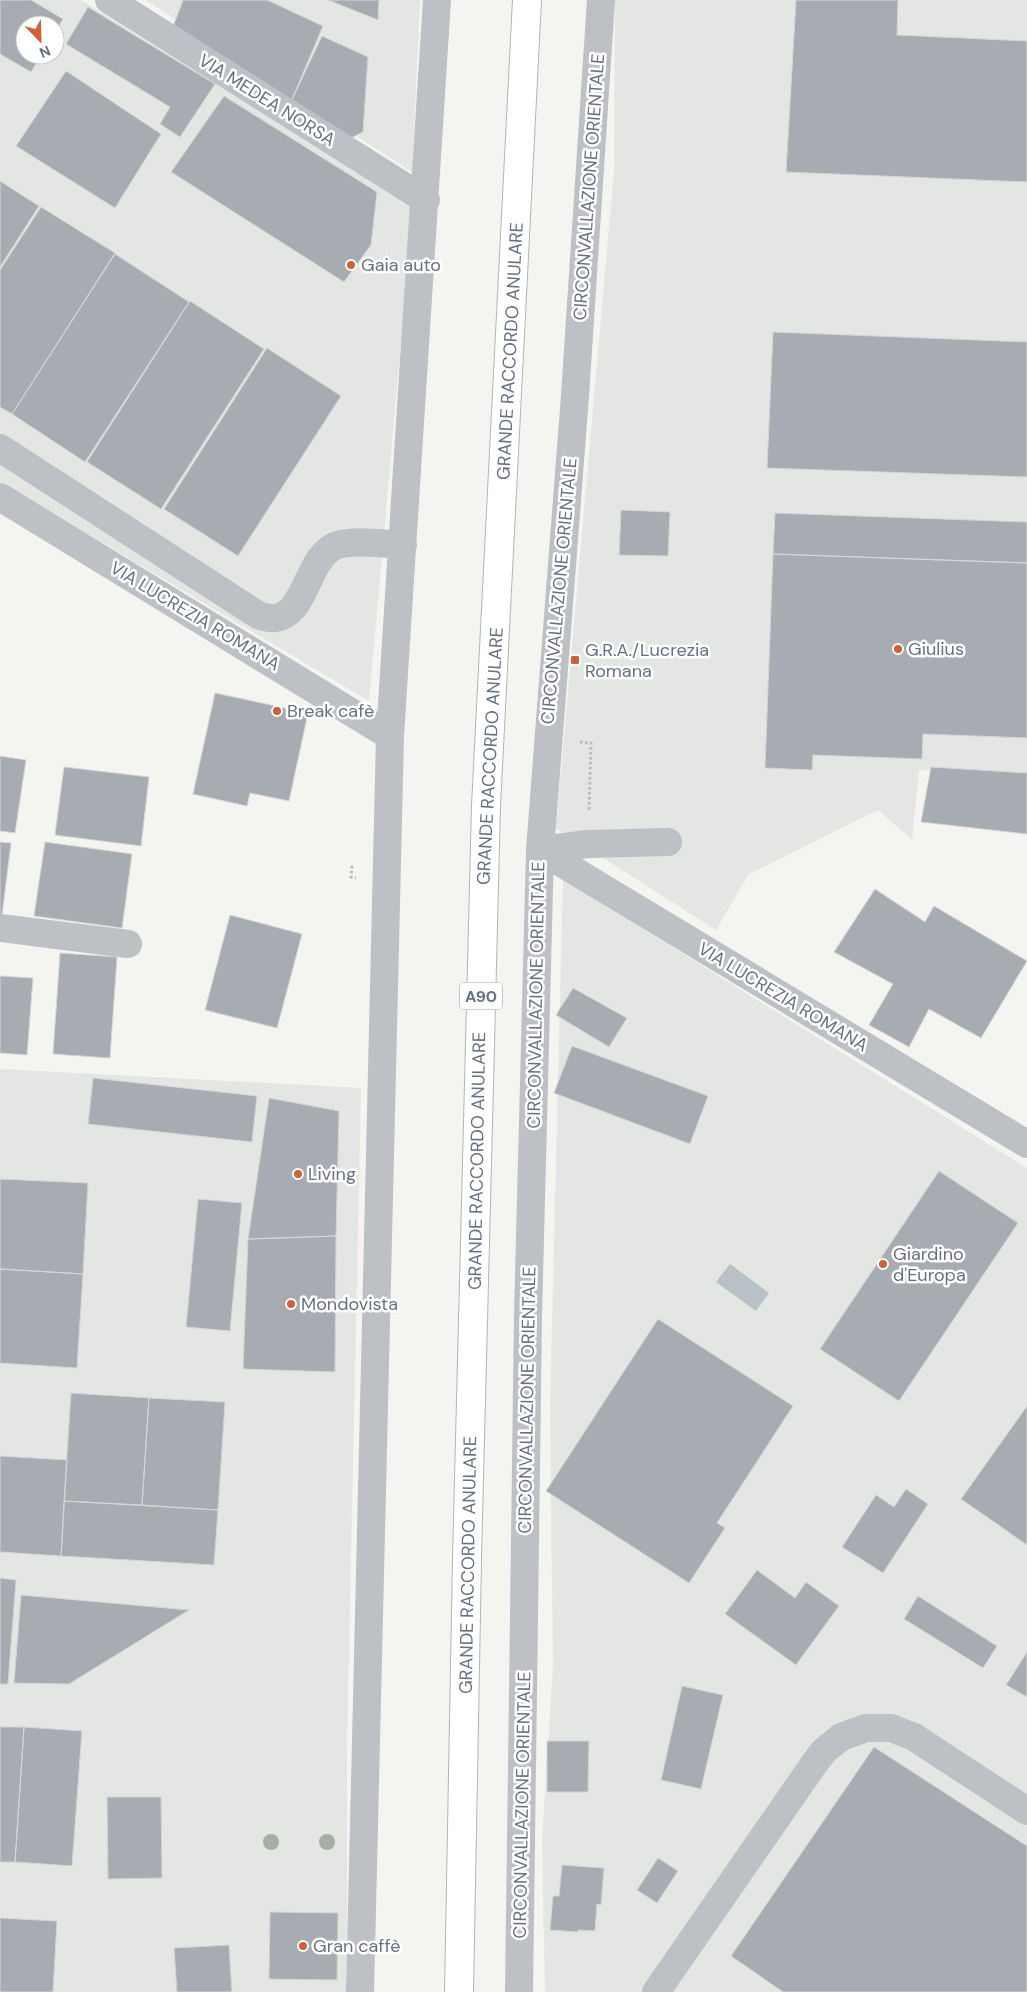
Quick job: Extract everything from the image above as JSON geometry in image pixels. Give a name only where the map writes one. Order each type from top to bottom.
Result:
[{"type":"highway","name":"GRANDE RACCORDO ANULARE","points":[[459,1992],[467,1559],[486,806],[527,0]]},
{"type":"street","name":"VIA MEDEA NORSA","points":[[109,0],[426,200]]},
{"type":"street","points":[[360,1992],[390,736],[426,200],[437,0]]},
{"type":"street","name":"CIRCONVALLAZIONE ORIENTALE","points":[[519,1992],[528,1324],[540,850],[575,396],[601,0]]},
{"type":"street","points":[[0,448],[267,618],[286,616],[293,609],[317,562],[330,548],[348,543],[403,544]]},
{"type":"street","name":"VIA LUCREZIA ROMANA","points":[[0,497],[390,736]]},
{"type":"street","points":[[540,850],[588,844],[668,842]]},
{"type":"street","name":"VIA LUCREZIA ROMANA","points":[[540,850],[1027,1144]]},
{"type":"street","points":[[0,928],[128,944]]},
{"type":"street","points":[[656,1992],[814,1764],[823,1752],[842,1737],[866,1728],[898,1730],[1027,1811]]},
{"type":"path","points":[[574,742],[590,743],[588,844]]},
{"type":"shaded area","points":[[0,0],[81,0],[413,207],[369,701],[0,482]]},
{"type":"shaded area","points":[[146,0],[420,0],[412,172]]},
{"type":"shaded area","points":[[615,0],[1027,0],[1027,776],[919,770],[912,840],[878,810],[748,875],[716,930],[556,828],[614,171]]},
{"type":"shaded area","points":[[563,879],[1027,1168],[1027,1992],[545,1992],[542,1840],[553,1666],[550,1409]]},
{"type":"shaded area","points":[[0,1069],[361,1088],[347,1744],[347,1992],[0,1992]]},
{"type":"shaded area","points":[[730,1264],[769,1293],[756,1311],[716,1282]]},
{"type":"building","points":[[0,0],[31,0],[56,15],[15,15],[15,63],[0,54]]},
{"type":"building","points":[[183,0],[267,0],[323,26],[290,104],[171,32]]},
{"type":"building","points":[[328,0],[379,0],[378,20]]},
{"type":"building","points":[[796,0],[898,0],[897,35],[1027,41],[1027,182],[786,172]]},
{"type":"building","points":[[88,7],[215,84],[180,137],[160,124],[170,107],[66,44]]},
{"type":"building","points":[[322,36],[368,57],[363,132],[347,140],[290,104]]},
{"type":"building","points":[[19,65],[35,65],[31,72]]},
{"type":"building","points":[[66,71],[161,134],[115,208],[16,146]]},
{"type":"building","points":[[224,96],[377,192],[371,245],[344,282],[171,172]]},
{"type":"building","points":[[0,181],[39,206],[0,267]]},
{"type":"building","points":[[41,207],[115,253],[12,414],[0,407],[0,270]]},
{"type":"building","points":[[115,254],[189,302],[85,462],[12,414]]},
{"type":"building","points":[[190,301],[264,349],[161,509],[87,462]]},
{"type":"building","points":[[773,332],[1027,342],[1027,477],[767,468]]},
{"type":"building","points":[[267,348],[341,396],[238,556],[164,509]]},
{"type":"building","points":[[621,510],[670,512],[668,556],[619,555]]},
{"type":"building","points":[[775,513],[1027,522],[1027,563],[773,554]]},
{"type":"building","name":"Giulius","points":[[773,554],[1027,563],[1027,738],[923,734],[922,759],[813,755],[812,770],[765,768]]},
{"type":"building","points":[[215,693],[308,713],[289,801],[250,793],[247,806],[193,794]]},
{"type":"building","points":[[0,756],[26,760],[15,833],[0,831]]},
{"type":"building","points":[[64,767],[149,777],[141,846],[55,835]]},
{"type":"building","points":[[931,767],[1027,773],[1027,834],[921,822]]},
{"type":"building","points":[[0,842],[11,843],[2,915],[0,914]]},
{"type":"building","points":[[45,842],[132,854],[122,928],[34,916]]},
{"type":"building","points":[[875,889],[925,922],[934,906],[1027,961],[981,1038],[929,1009],[909,1047],[869,1025],[893,984],[834,952]]},
{"type":"building","points":[[230,915],[302,934],[277,1028],[205,1010]]},
{"type":"building","points":[[60,953],[117,957],[110,1058],[53,1054]]},
{"type":"building","points":[[0,976],[33,978],[27,1055],[0,1053]]},
{"type":"building","points":[[573,988],[627,1018],[609,1047],[556,1015]]},
{"type":"building","points":[[572,1046],[708,1096],[690,1144],[554,1093]]},
{"type":"building","points":[[93,1078],[257,1096],[252,1142],[88,1124]]},
{"type":"building","name":"Living","points":[[269,1098],[339,1111],[336,1236],[248,1239]]},
{"type":"building","points":[[939,1171],[1018,1223],[899,1401],[820,1349]]},
{"type":"building","points":[[0,1179],[88,1183],[83,1274],[0,1269]]},
{"type":"building","points":[[198,1199],[242,1203],[230,1331],[186,1327]]},
{"type":"building","name":"Mondovista","points":[[336,1236],[335,1372],[243,1369],[248,1239]]},
{"type":"building","points":[[0,1269],[83,1274],[77,1368],[0,1363]]},
{"type":"building","points":[[658,1319],[793,1406],[717,1523],[725,1528],[689,1583],[546,1491]]},
{"type":"building","points":[[71,1393],[149,1398],[142,1505],[64,1501]]},
{"type":"building","points":[[149,1398],[225,1402],[218,1510],[142,1505]]},
{"type":"building","points":[[1027,1406],[1027,1545],[961,1499]]},
{"type":"building","points":[[0,1456],[67,1460],[61,1556],[0,1552]]},
{"type":"building","points":[[906,1489],[928,1504],[883,1573],[842,1547],[876,1495],[894,1507]]},
{"type":"building","points":[[64,1501],[218,1510],[214,1565],[61,1556]]},
{"type":"building","points":[[757,1570],[795,1598],[806,1582],[839,1606],[796,1665],[725,1614]]},
{"type":"building","points":[[0,1578],[16,1580],[8,1684],[0,1684]]},
{"type":"building","points":[[21,1595],[189,1610],[69,1684],[14,1683]]},
{"type":"building","points":[[918,1596],[997,1646],[983,1668],[904,1619]]},
{"type":"building","points":[[1027,1652],[1027,1697],[1006,1685]]},
{"type":"building","points":[[682,1686],[723,1695],[701,1789],[661,1780]]},
{"type":"building","points":[[0,1727],[24,1727],[15,1862],[0,1862]]},
{"type":"building","points":[[24,1727],[82,1731],[72,1866],[15,1862]]},
{"type":"building","points":[[547,1741],[589,1741],[588,1792],[547,1792]]},
{"type":"building","points":[[874,1747],[1027,1846],[1027,1992],[783,1992],[731,1956]]},
{"type":"building","points":[[107,1797],[161,1797],[162,1878],[108,1879]]},
{"type":"building","points":[[658,1858],[678,1871],[657,1903],[637,1890]]},
{"type":"building","points":[[562,1865],[604,1868],[601,1905],[597,1904],[595,1931],[550,1930],[553,1896],[559,1896]]},
{"type":"building","name":"Gran caffè","points":[[270,1912],[338,1913],[337,1980],[269,1979]]},
{"type":"building","points":[[0,1918],[57,1921],[53,1992],[0,1992]]},
{"type":"building","points":[[229,1945],[232,1992],[177,1992],[174,1948]]},
{"type":"place","name":"Gaia auto","points":[[351,265]]},
{"type":"place","name":"Giulius","points":[[898,649]]},
{"type":"place","name":"G.R.A./Lucrezia Romana","points":[[575,660]]},
{"type":"place","name":"Break cafè","points":[[277,711]]},
{"type":"place","name":"Living","points":[[298,1174]]},
{"type":"place","name":"Giardino d'Europa","points":[[883,1264]]},
{"type":"place","name":"Mondovista","points":[[291,1304]]},
{"type":"place","name":"Gran caffè","points":[[303,1946]]}]
